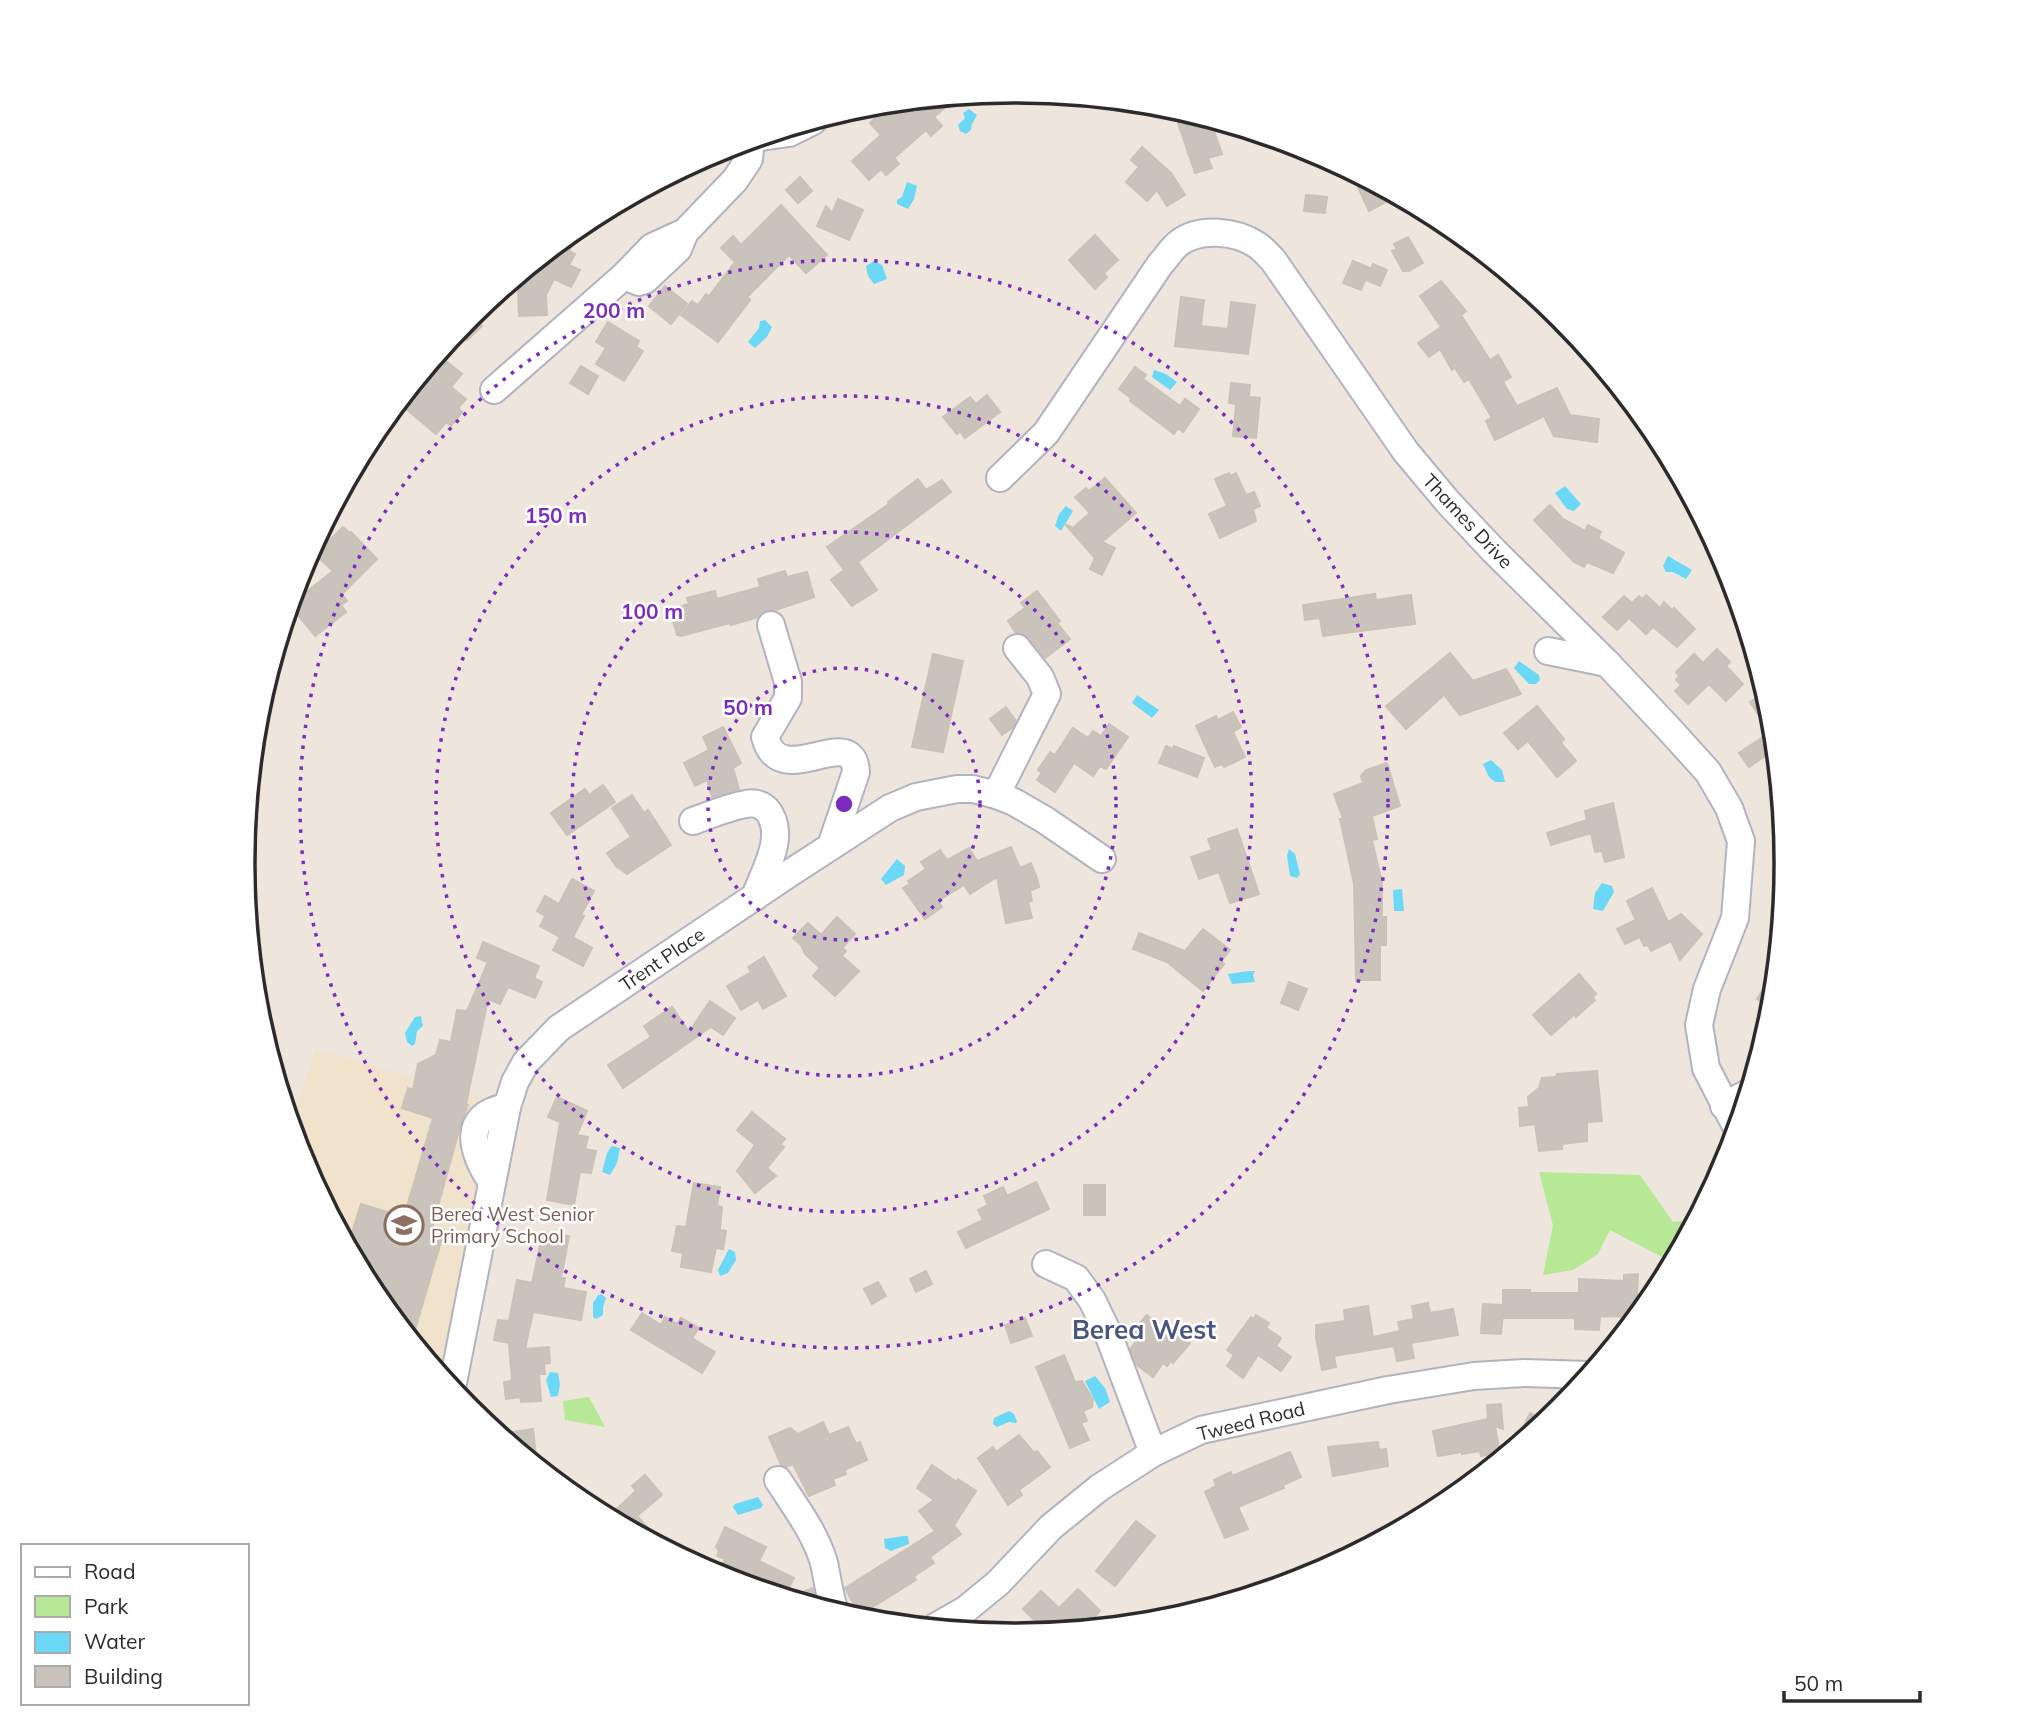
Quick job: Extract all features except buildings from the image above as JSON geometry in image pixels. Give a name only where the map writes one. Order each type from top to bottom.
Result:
[{"type":"street","points":[[494,390],[624,276],[639,282],[645,280],[678,249],[685,232],[735,180],[749,159],[750,151]]},
{"type":"street","name":"Thames Drive","points":[[1000,478],[1046,433],[1161,263],[1179,243],[1194,235],[1217,233],[1240,236],[1258,245],[1273,260],[1406,452],[1447,501],[1607,663],[1708,772],[1729,808],[1741,841],[1735,918],[1707,989],[1699,1025],[1706,1068],[1730,1117]]},
{"type":"street","points":[[771,625],[788,682],[788,698],[765,737],[768,747],[774,755],[786,760],[808,759],[842,751],[850,754],[855,762],[856,772],[831,846]]},
{"type":"street","points":[[996,794],[1046,694],[1040,677],[1017,648]]},
{"type":"street","points":[[1548,651],[1607,663]]},
{"type":"street","name":"Trent Place","points":[[454,1376],[507,1107],[515,1082],[526,1062],[559,1028],[764,900],[831,846],[890,808],[916,797],[957,789],[996,794],[1045,820],[1102,859]]},
{"type":"street","points":[[694,821],[748,803],[758,804],[771,813],[775,833],[774,847],[764,900]]},
{"type":"street","points":[[1046,1264],[1076,1278],[1092,1300],[1107,1331],[1153,1453]]},
{"type":"street","name":"Tweed Road","points":[[949,1619],[998,1583],[1051,1528],[1099,1488],[1153,1453],[1201,1430],[1388,1390],[1474,1376],[1524,1373],[1576,1375]]},
{"type":"street","points":[[778,1480],[801,1516],[823,1561],[831,1600]]},
{"type":"shaded area","name":"Berea West Senior Primary School","points":[[316,1049],[496,1102],[441,1362],[412,1326],[357,1243],[333,1199],[296,1110]]},
{"type":"green space","points":[[1539,1172],[1640,1175],[1673,1222],[1684,1221],[1663,1257],[1610,1230],[1598,1254],[1573,1270],[1543,1275],[1553,1225]]},
{"type":"green space","points":[[589,1397],[605,1427],[565,1420],[563,1401]]},
{"type":"water","points":[[969,109],[977,115],[971,130],[966,134],[960,131],[958,125],[965,118],[963,113]]},
{"type":"water","points":[[907,182],[917,186],[908,209],[897,204]]},
{"type":"water","points":[[874,261],[882,265],[887,279],[874,284],[868,276],[866,266]]},
{"type":"water","points":[[765,320],[772,327],[767,337],[755,348],[748,342],[759,328],[760,321]]},
{"type":"water","points":[[1154,370],[1177,382],[1170,390],[1152,377]]},
{"type":"water","points":[[1565,486],[1581,504],[1574,511],[1567,509],[1555,493]]},
{"type":"water","points":[[1066,506],[1073,511],[1061,531],[1055,526],[1059,514]]},
{"type":"water","points":[[1668,556],[1692,570],[1686,579],[1673,572],[1666,572],[1663,566]]},
{"type":"water","points":[[1519,661],[1539,675],[1540,680],[1536,684],[1529,684],[1514,668]]},
{"type":"water","points":[[1137,695],[1159,710],[1152,718],[1132,703]]},
{"type":"water","points":[[1491,760],[1502,770],[1505,782],[1495,782],[1489,777],[1483,764]]},
{"type":"water","points":[[1289,849],[1295,854],[1300,874],[1297,878],[1290,876],[1287,856]]},
{"type":"water","points":[[897,859],[905,866],[904,875],[886,885],[881,879]]},
{"type":"water","points":[[1602,883],[1612,886],[1614,892],[1603,911],[1593,909],[1595,893]]},
{"type":"water","points":[[1402,889],[1404,911],[1394,911],[1393,890]]},
{"type":"water","points":[[1255,971],[1255,982],[1232,984],[1228,974]]},
{"type":"water","points":[[421,1016],[423,1026],[417,1031],[415,1044],[412,1046],[407,1042],[405,1033],[415,1017]]},
{"type":"water","points":[[612,1146],[620,1148],[617,1163],[610,1175],[602,1172],[607,1153]]},
{"type":"water","points":[[729,1249],[735,1252],[736,1260],[728,1273],[720,1276],[718,1270]]},
{"type":"water","points":[[601,1294],[606,1298],[603,1315],[596,1319],[593,1317],[593,1303]]},
{"type":"water","points":[[550,1372],[558,1373],[558,1396],[551,1397],[546,1380]]},
{"type":"water","points":[[1095,1376],[1105,1388],[1110,1402],[1099,1409],[1085,1381]]},
{"type":"water","points":[[1009,1411],[1014,1414],[1016,1423],[1009,1422],[997,1427],[993,1424],[994,1418]]},
{"type":"water","points":[[758,1497],[763,1505],[761,1508],[738,1515],[733,1507],[735,1504]]},
{"type":"water","points":[[908,1536],[909,1544],[891,1551],[885,1548],[884,1539]]},
{"type":"place","name":"Berea West Senior Primary School","points":[[404,1225]]},
{"type":"district","name":"Berea West","points":[[1144,1329]]}]
